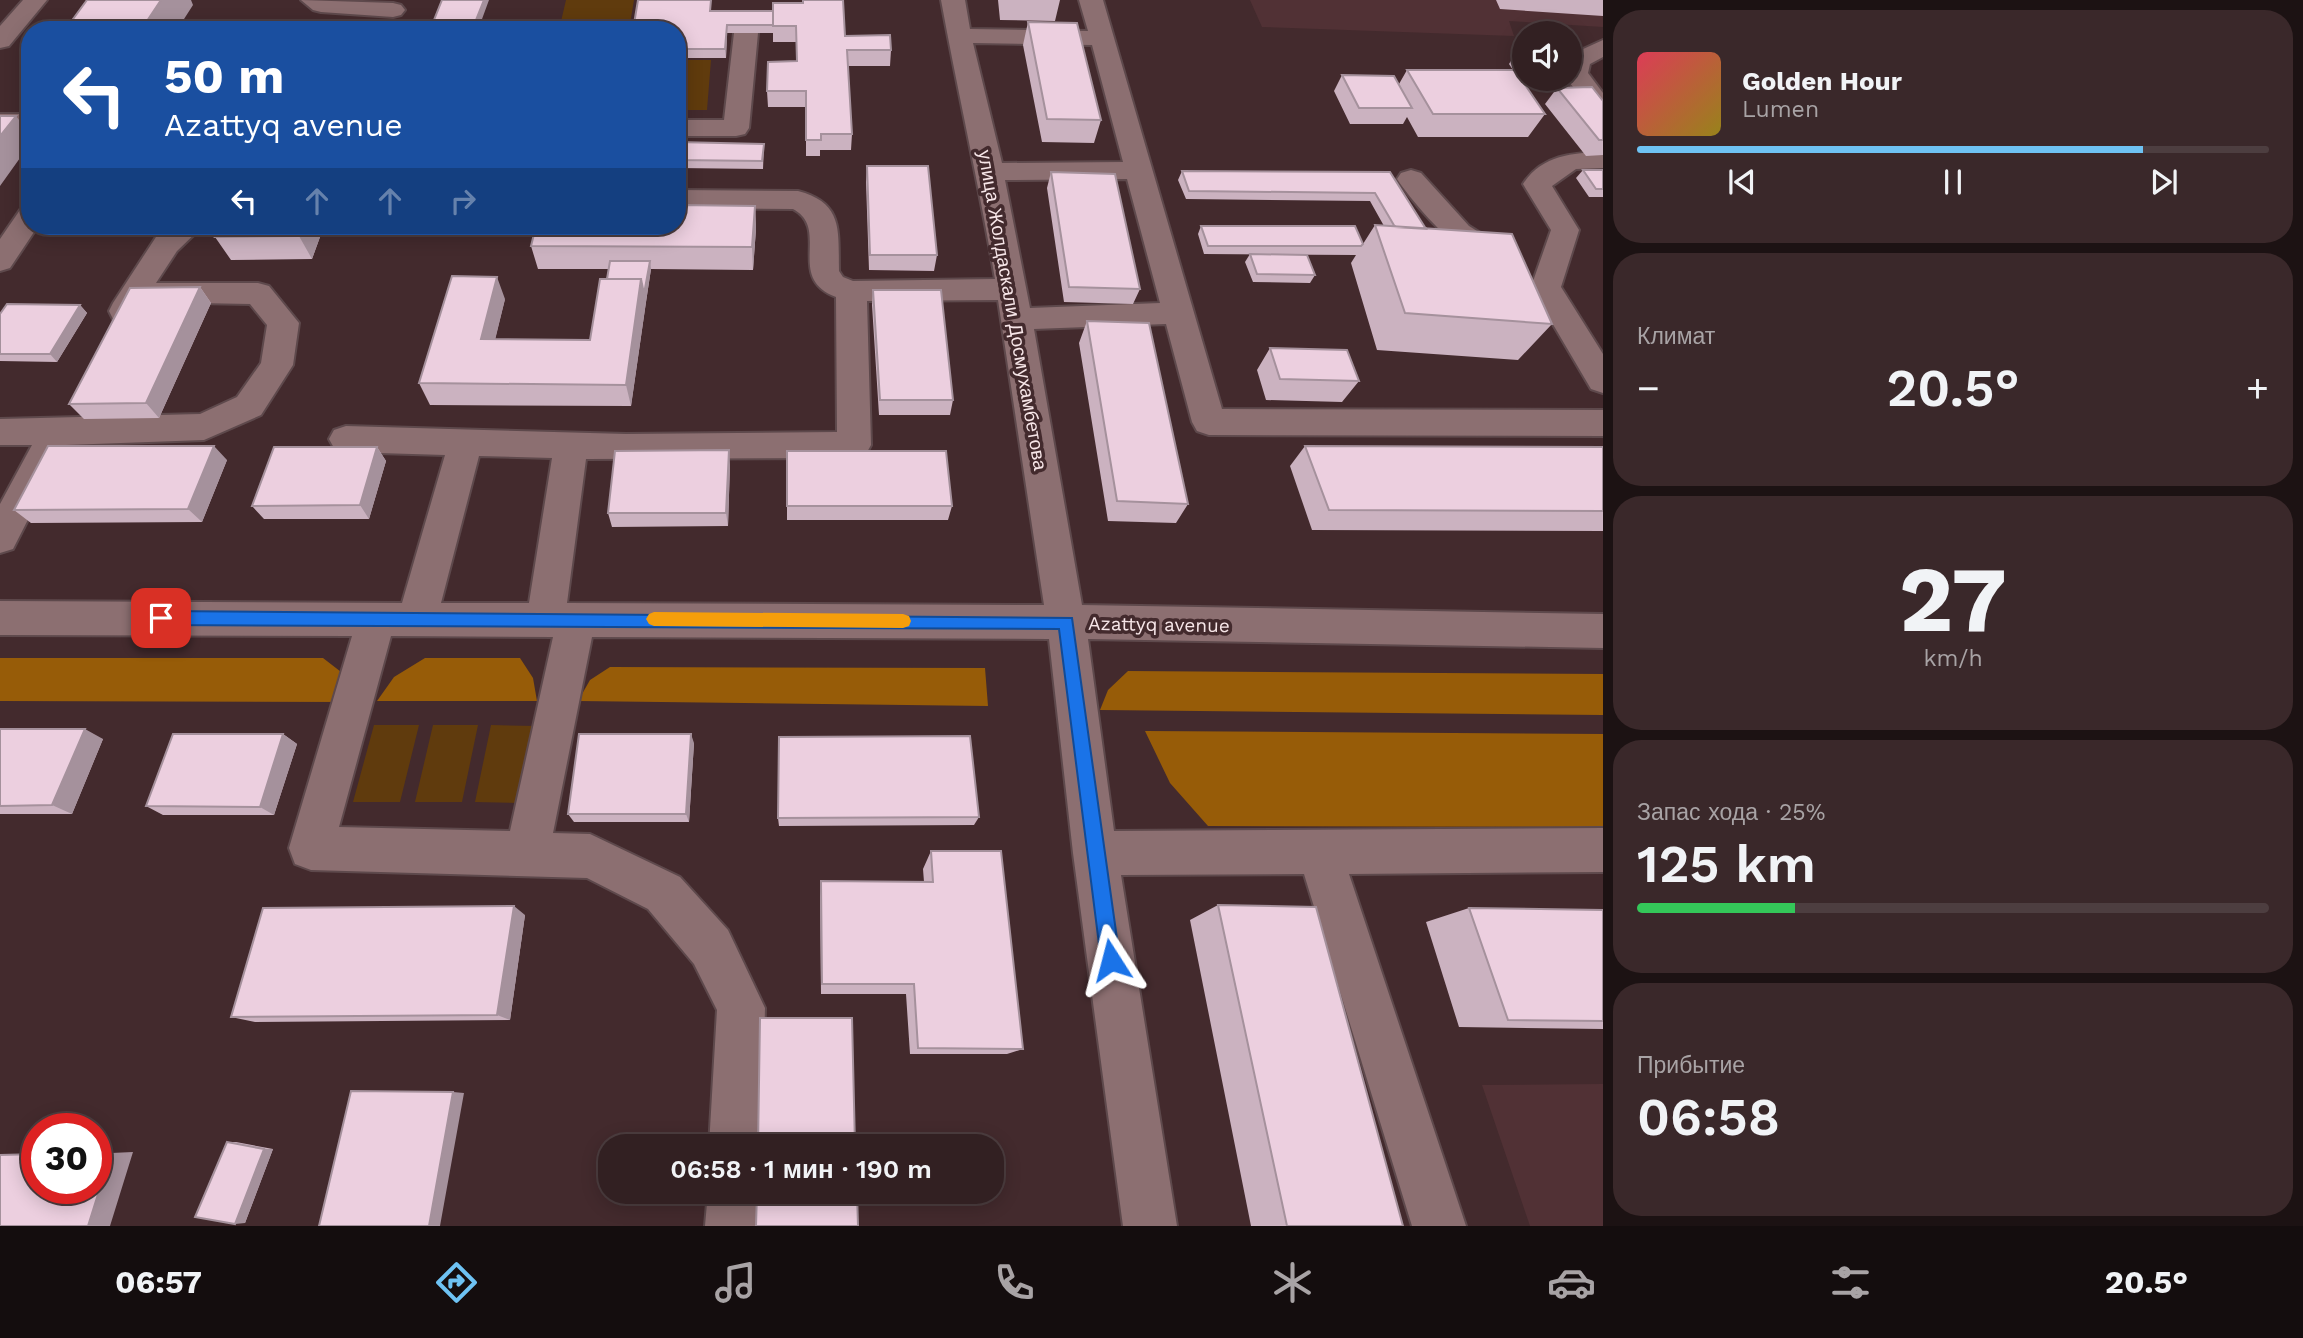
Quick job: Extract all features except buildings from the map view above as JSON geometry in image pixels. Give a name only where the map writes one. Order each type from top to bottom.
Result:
[{"type":"street","points":[[0,41],[35,0]]},
{"type":"street","points":[[313,0],[321,5],[393,10]]},
{"type":"street","name":"улица Жолдаскали Досмухамбетова","points":[[953,0],[958,36],[1012,289],[1066,622],[1095,853],[1150,1226]]},
{"type":"street","points":[[1091,0],[1209,422],[1603,423]]},
{"type":"street","points":[[686,128],[736,128],[748,20]]},
{"type":"street","points":[[958,36],[1102,38]]},
{"type":"street","points":[[1603,47],[1578,60],[1575,73],[1603,110]]},
{"type":"street","points":[[0,122],[21,122]]},
{"type":"street","points":[[1546,287],[1565,230],[1537,184],[1569,162],[1603,160]]},
{"type":"street","points":[[989,172],[1138,170]]},
{"type":"street","points":[[1411,179],[1459,233],[1546,287],[1603,381]]},
{"type":"street","points":[[686,199],[798,200],[817,210],[824,226],[824,271],[832,284],[851,291],[1012,289]]},
{"type":"street","points":[[0,261],[21,230]]},
{"type":"street","points":[[107,340],[166,244],[178,235]]},
{"type":"street","points":[[346,439],[626,447],[854,445],[851,291]]},
{"type":"street","points":[[0,432],[204,428],[249,406],[277,365],[283,323],[258,293],[133,295]]},
{"type":"street","points":[[1017,319],[1178,313]]},
{"type":"street","points":[[0,538],[75,398]]},
{"type":"street","points":[[417,619],[466,441]]},
{"type":"street","points":[[527,854],[561,619],[570,444]]},
{"type":"street","name":"Azattyq avenue","points":[[0,618],[1066,622],[1603,631]]},
{"type":"street","points":[[376,619],[311,848],[590,856],[664,894],[711,947],[741,1007],[736,1134]]},
{"type":"street","points":[[1095,853],[1603,850]]},
{"type":"street","points":[[1319,851],[1439,1226]]},
{"type":"street","points":[[732,1226],[733,1204]]},
{"type":"shaded area","points":[[566,0],[634,0],[630,21],[561,21]]},
{"type":"shaded area","points":[[1250,0],[1603,0],[1603,27],[1582,26],[1582,21],[1509,21],[1512,36],[1262,27]]},
{"type":"shaded area","points":[[686,60],[711,60],[707,110],[686,110]]},
{"type":"shaded area","points":[[0,658],[323,658],[345,675],[345,702],[0,701]]},
{"type":"shaded area","points":[[425,658],[520,658],[533,678],[537,701],[377,701],[394,677]]},
{"type":"shaded area","points":[[610,667],[985,668],[988,706],[578,701],[590,680]]},
{"type":"shaded area","points":[[1128,671],[1603,674],[1603,715],[1100,710],[1108,690]]},
{"type":"shaded area","points":[[374,725],[419,725],[400,802],[353,802]]},
{"type":"shaded area","points":[[433,725],[478,725],[462,802],[415,802]]},
{"type":"shaded area","points":[[491,725],[536,726],[522,803],[475,802]]},
{"type":"shaded area","points":[[1145,731],[1603,734],[1603,827],[1208,826],[1170,783]]},
{"type":"shaded area","points":[[1603,1084],[1603,1226],[1530,1226],[1482,1085]]},
{"type":"slow traffic","points":[[654,619],[903,621]]},
{"type":"route","points":[[161,618],[1066,622],[1111,960]]}]
